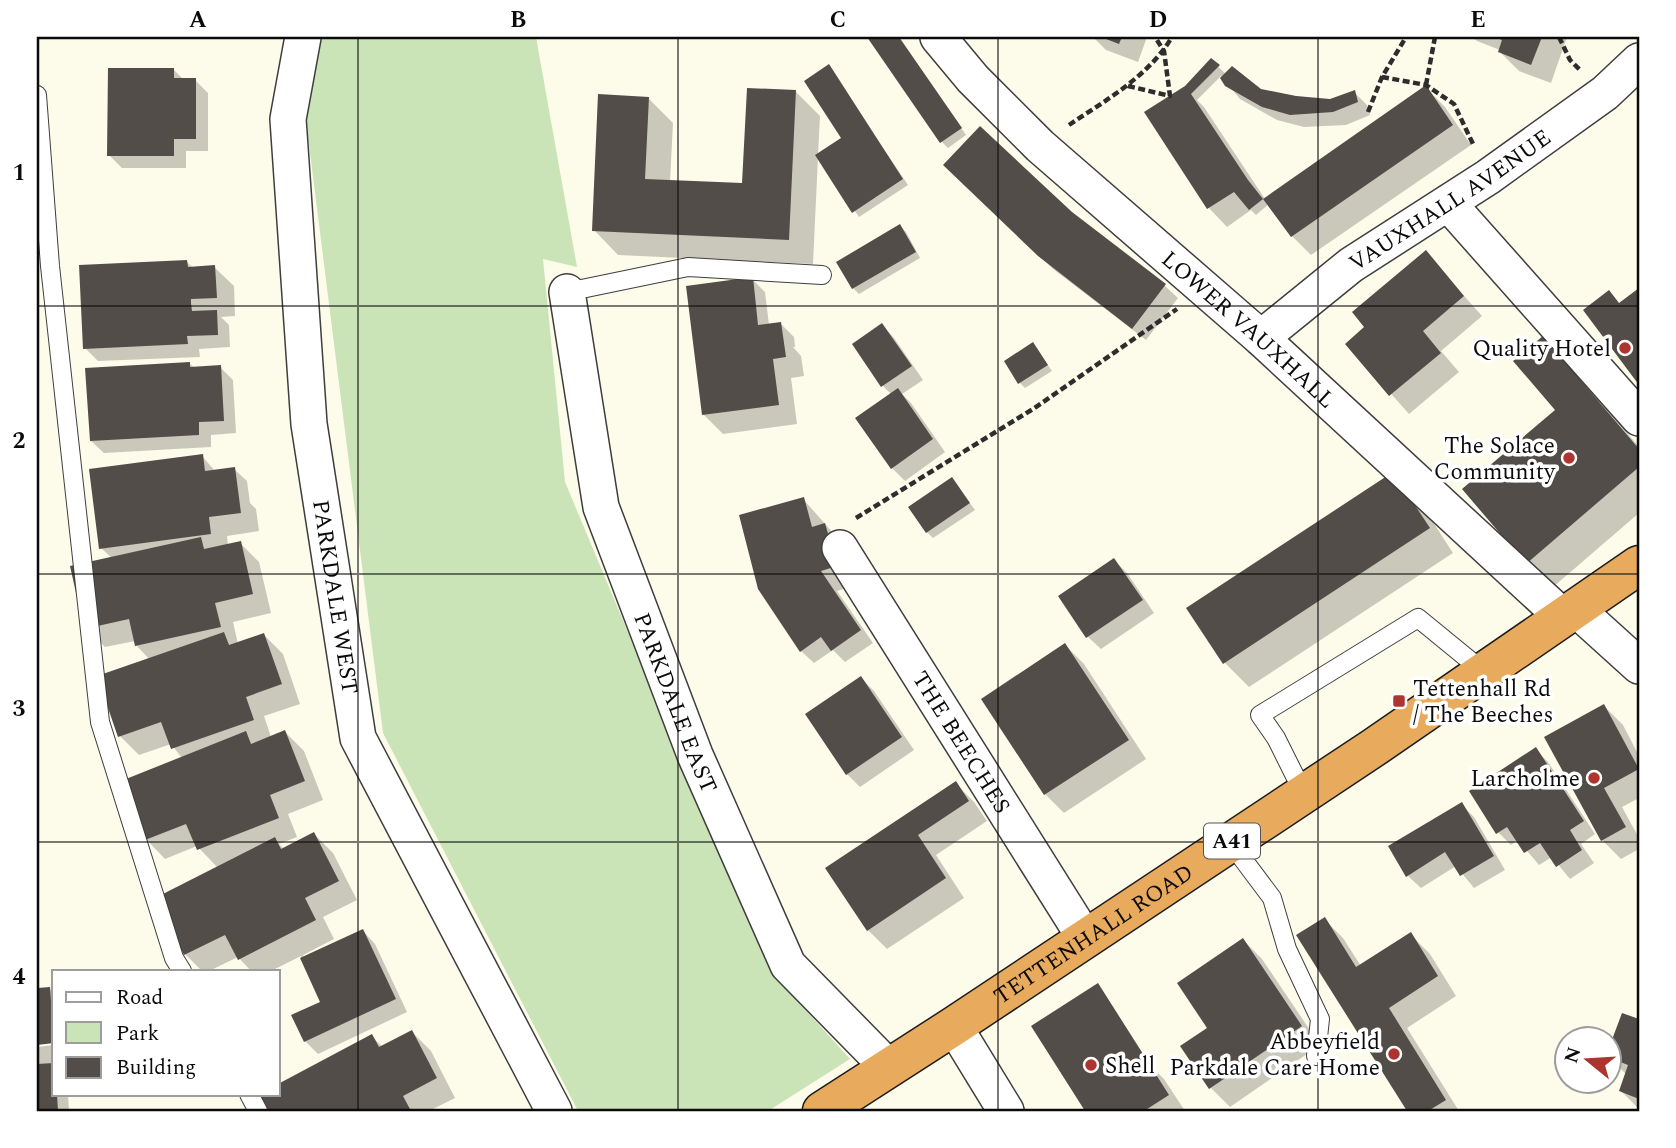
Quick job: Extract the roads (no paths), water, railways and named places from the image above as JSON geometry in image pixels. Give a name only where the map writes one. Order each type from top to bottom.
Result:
[{"type":"highway","name":"TETTENHALL ROAD","points":[[822,1111],[1304,794],[1639,565]]},
{"type":"street","name":"PARKDALE WEST","points":[[303,37],[288,118],[309,424],[358,738],[554,1111]]},
{"type":"street","name":"LOWER VAUXHALL","points":[[938,37],[973,79],[1040,146],[1261,338],[1570,614],[1639,666]]},
{"type":"street","name":"VAUXHALL AVENUE","points":[[1261,338],[1350,265],[1488,177],[1605,93],[1639,61]]},
{"type":"street","points":[[1448,203],[1639,418]]},
{"type":"street","name":"PARKDALE EAST","points":[[568,292],[601,507],[695,755],[788,965],[888,1067]]},
{"type":"street","name":"THE BEECHES","points":[[840,548],[1085,938]]},
{"type":"street","points":[[954,1026],[1006,1111]]},
{"type":"lane","points":[[37,94],[50,265],[100,722],[174,958],[181,970]]},
{"type":"lane","points":[[568,292],[688,267],[822,275]]},
{"type":"lane","points":[[1304,794],[1276,738],[1260,715],[1418,618],[1484,671]]},
{"type":"lane","points":[[1230,842],[1272,898],[1287,949],[1321,1019],[1315,1056]]},
{"type":"place","name":"Quality Hotel","points":[[1625,348]]},
{"type":"place","name":"The Solace Community","points":[[1569,458]]},
{"type":"place","name":"Tettenhall Rd / The Beeches","points":[[1399,701]]},
{"type":"place","name":"Larcholme","points":[[1594,778]]},
{"type":"place","name":"Abbeyfield Parkdale Care Home","points":[[1394,1054]]},
{"type":"place","name":"Shell","points":[[1091,1065]]}]
